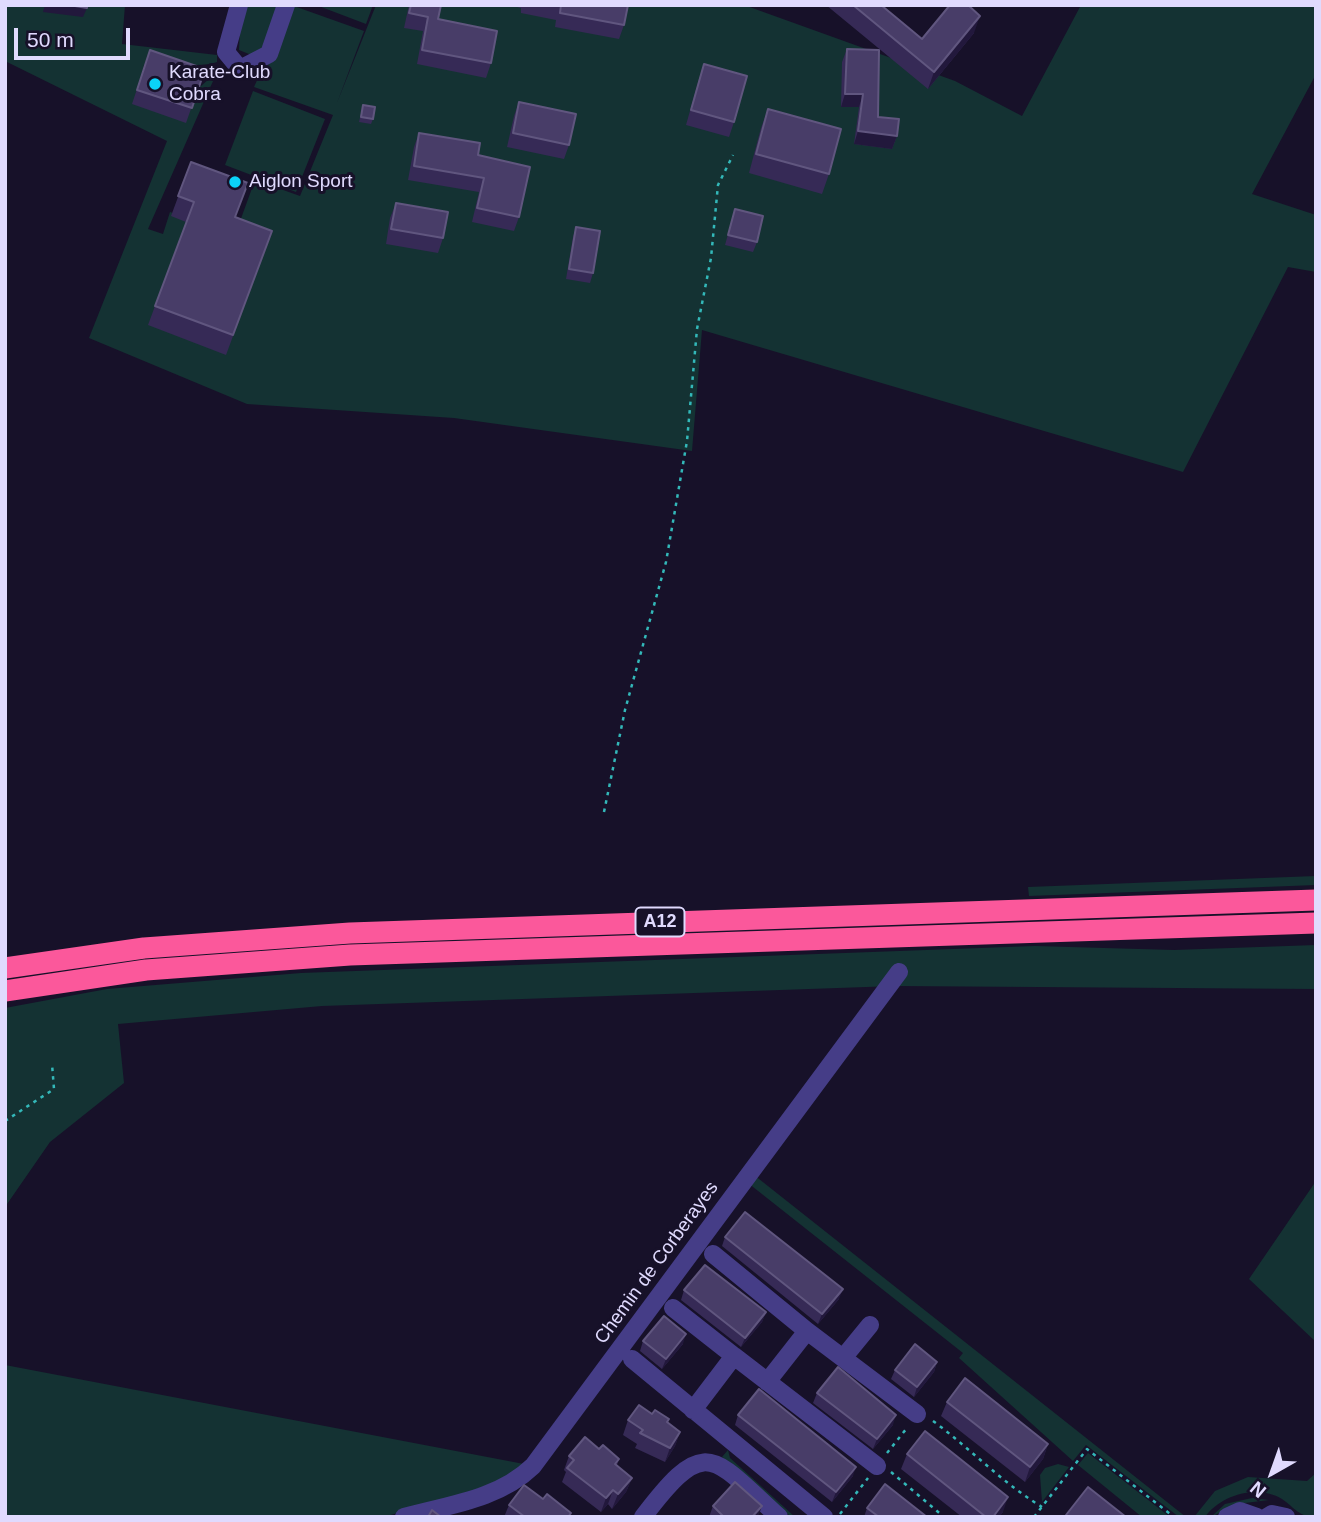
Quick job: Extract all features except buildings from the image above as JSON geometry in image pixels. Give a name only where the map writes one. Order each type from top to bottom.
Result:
[{"type":"highway","name":"A12","points":[[5,968],[158,946],[350,933],[1316,901]]},
{"type":"highway","name":"A12","points":[[5,991],[146,970],[336,956],[1316,923]]},
{"type":"street","points":[[239,5],[226,52],[240,69],[269,54],[286,5]]},
{"type":"street","name":"Chemin de Corberayes","points":[[404,1517],[488,1495],[519,1480],[533,1466],[899,972]]},
{"type":"street","points":[[713,1254],[807,1331],[917,1414]]},
{"type":"street","points":[[673,1308],[877,1466]]},
{"type":"street","points":[[843,1358],[870,1325]]},
{"type":"street","points":[[767,1382],[807,1331]]},
{"type":"street","points":[[693,1410],[734,1356]]},
{"type":"street","points":[[632,1359],[824,1517]]},
{"type":"street","points":[[643,1517],[667,1485],[687,1466],[707,1461],[724,1468],[779,1517]]},
{"type":"street","points":[[1227,1517],[1240,1511],[1257,1517]]},
{"type":"street","points":[[1267,1517],[1272,1514],[1286,1517]]},
{"type":"path","points":[[604,812],[625,710],[666,562],[687,441],[697,329],[710,258],[718,185],[733,155]]},
{"type":"path","points":[[5,1121],[54,1089],[52,1064]]},
{"type":"path","points":[[917,1414],[933,1421],[963,1444],[989,1471],[1042,1507]]},
{"type":"path","points":[[1034,1517],[1087,1449],[1174,1517]]},
{"type":"path","points":[[877,1466],[893,1472],[944,1517]]},
{"type":"green space","points":[[5,5],[125,5],[122,44],[217,55],[217,62],[208,64],[162,63],[143,66],[201,86],[217,72],[148,229],[163,234],[170,212],[235,235],[255,180],[300,196],[333,115],[254,87],[291,5],[364,31],[337,103],[376,5],[744,5],[955,81],[1022,116],[1081,5],[1316,5],[1316,74],[1252,194],[1316,215],[1316,272],[1288,267],[1183,472],[702,330],[692,451],[454,418],[247,404],[89,338],[167,141],[5,61]]},
{"type":"green space","points":[[248,5],[281,5],[269,40],[254,56],[239,50],[240,30]]},
{"type":"green space","points":[[316,5],[373,5],[366,24]]},
{"type":"green space","points":[[253,91],[325,119],[296,192],[225,165]]},
{"type":"green space","points":[[1316,876],[1316,885],[1029,896],[1028,887]]},
{"type":"green space","points":[[1316,945],[1316,989],[895,986],[322,1006],[118,1024],[124,1083],[50,1142],[5,1207],[5,1008],[107,989],[301,973],[1035,946],[1174,950]]},
{"type":"green space","points":[[754,1175],[1186,1517],[1179,1517],[1086,1445],[1073,1461],[959,1358],[963,1353],[748,1183]]},
{"type":"green space","points":[[1316,1181],[1316,1342],[1249,1279]]},
{"type":"green space","points":[[5,1365],[524,1464],[515,1475],[476,1492],[383,1517],[5,1517]]},
{"type":"green space","points":[[728,1450],[730,1458],[795,1517],[791,1517],[722,1457]]},
{"type":"green space","points":[[1088,1453],[1170,1517],[1142,1517],[1078,1465]]},
{"type":"green space","points":[[1058,1464],[1069,1467],[1042,1502],[1040,1475],[1045,1468]]},
{"type":"green space","points":[[1316,1473],[1316,1517],[1301,1514],[1282,1499],[1272,1495],[1251,1492],[1220,1503],[1205,1517],[1194,1517],[1215,1491],[1248,1477],[1307,1481]]},
{"type":"green space","points":[[1252,1498],[1269,1500],[1237,1504],[1211,1517],[1225,1504]]},
{"type":"place","name":"Karate-Club Cobra","points":[[155,84]]},
{"type":"place","name":"Aiglon Sport","points":[[235,182]]}]
